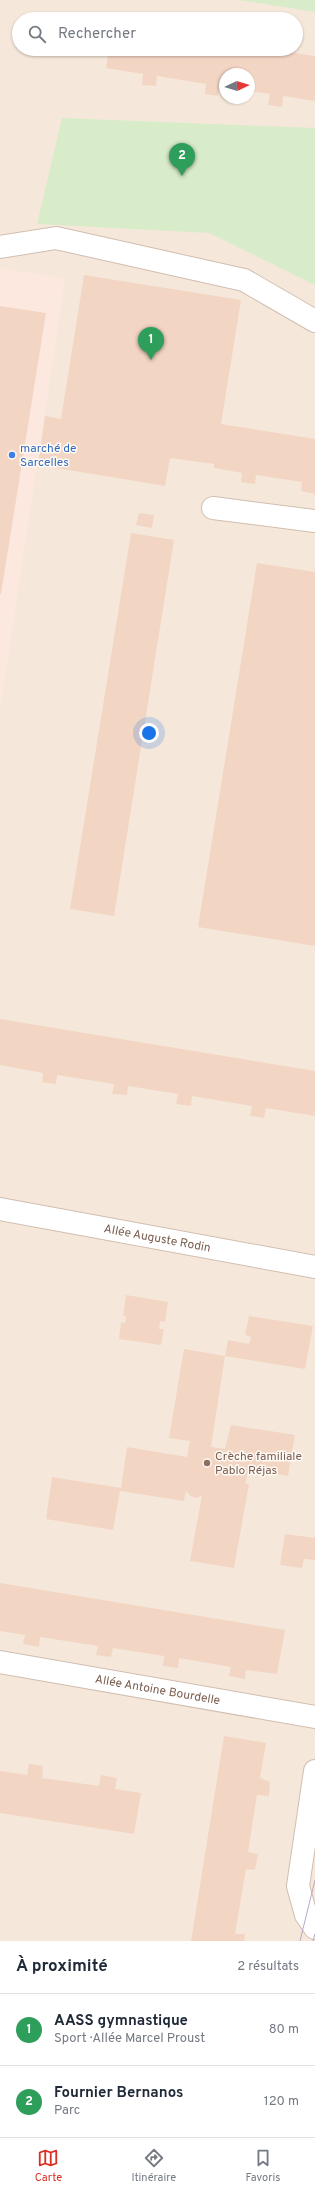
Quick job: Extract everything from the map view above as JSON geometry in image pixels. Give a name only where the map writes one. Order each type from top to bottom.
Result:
[{"type":"street","points":[[0,247],[56,238],[244,280],[315,321]]},
{"type":"street","points":[[213,508],[315,520]]},
{"type":"street","name":"Allée Auguste Rodin","points":[[0,1209],[315,1267]]},
{"type":"street","name":"Allée Antoine Bourdelle","points":[[0,1662],[315,1717]]},
{"type":"street","points":[[315,1771],[298,1886],[306,1915],[315,1928]]},
{"type":"shaded area","points":[[0,0],[315,0],[315,1941],[0,1941]]},
{"type":"shaded area","points":[[0,268],[65,279],[0,710]]},
{"type":"green space","points":[[239,0],[315,0],[315,12]]},
{"type":"green space","points":[[62,118],[315,128],[315,285],[209,233],[37,224]]},
{"type":"building","points":[[303,54],[315,56],[315,101],[283,96],[282,107],[268,105],[270,94],[255,92],[255,68],[219,68],[218,96],[205,94],[206,84],[157,76],[156,86],[142,85],[143,74],[106,68],[108,56],[303,56]]},
{"type":"building","points":[[84,275],[241,300],[221,424],[315,439],[315,494],[301,491],[302,482],[256,475],[255,484],[241,482],[242,473],[214,468],[214,464],[170,458],[165,486],[38,465],[45,416],[61,419]]},
{"type":"building","name":"marché de Sarcelles","points":[[0,306],[46,313],[1,594],[0,594]]},
{"type":"building","points":[[139,513],[154,515],[152,528],[136,525]]},
{"type":"building","points":[[131,533],[174,540],[114,916],[70,909]]},
{"type":"building","points":[[257,563],[315,572],[315,946],[198,927]]},
{"type":"building","points":[[0,1019],[315,1071],[315,1116],[266,1108],[264,1118],[250,1116],[252,1106],[192,1096],[191,1106],[176,1104],[178,1094],[128,1086],[127,1095],[112,1094],[114,1084],[57,1075],[56,1084],[42,1082],[43,1073],[0,1065]]},
{"type":"building","points":[[126,1295],[168,1302],[165,1322],[160,1321],[159,1329],[164,1329],[161,1345],[119,1339],[121,1322],[125,1323],[126,1317],[123,1316]]},
{"type":"building","points":[[249,1316],[313,1326],[305,1369],[225,1356],[228,1340],[249,1344],[251,1337],[245,1335]]},
{"type":"building","name":"Crèche familiale Pablo Réjas","points":[[184,1349],[225,1356],[211,1447],[225,1449],[231,1425],[295,1435],[288,1476],[249,1469],[245,1484],[249,1484],[234,1568],[190,1561],[202,1495],[197,1498],[192,1497],[186,1491],[184,1501],[120,1491],[113,1530],[46,1519],[52,1477],[121,1488],[127,1447],[187,1457],[190,1441],[169,1438]]},
{"type":"building","points":[[285,1534],[315,1538],[315,1560],[304,1559],[302,1568],[280,1565]]},
{"type":"building","points":[[0,1583],[285,1630],[277,1674],[246,1670],[245,1679],[229,1676],[231,1667],[179,1658],[178,1668],[163,1666],[164,1656],[113,1648],[111,1657],[96,1655],[98,1646],[40,1637],[39,1647],[23,1644],[25,1635],[0,1631]]},
{"type":"building","points":[[224,1736],[266,1743],[260,1778],[270,1782],[269,1796],[257,1795],[248,1852],[258,1854],[255,1870],[246,1869],[235,1934],[245,1934],[244,1941],[191,1941]]},
{"type":"building","points":[[29,1764],[43,1766],[42,1778],[99,1786],[101,1775],[117,1778],[115,1789],[141,1793],[134,1834],[0,1813],[0,1771],[27,1775]]},
{"type":"tram line","points":[[300,1941],[315,1880]]},
{"type":"tram line","points":[[313,1941],[315,1934]]},
{"type":"place","name":"Fournier Bernanos","points":[[182,176]]},
{"type":"place","name":"AASS gymnastique","points":[[151,360]]},
{"type":"place","name":"marché de Sarcelles","points":[[12,455]]},
{"type":"place","name":"Crèche familiale Pablo Réjas","points":[[207,1463]]}]
